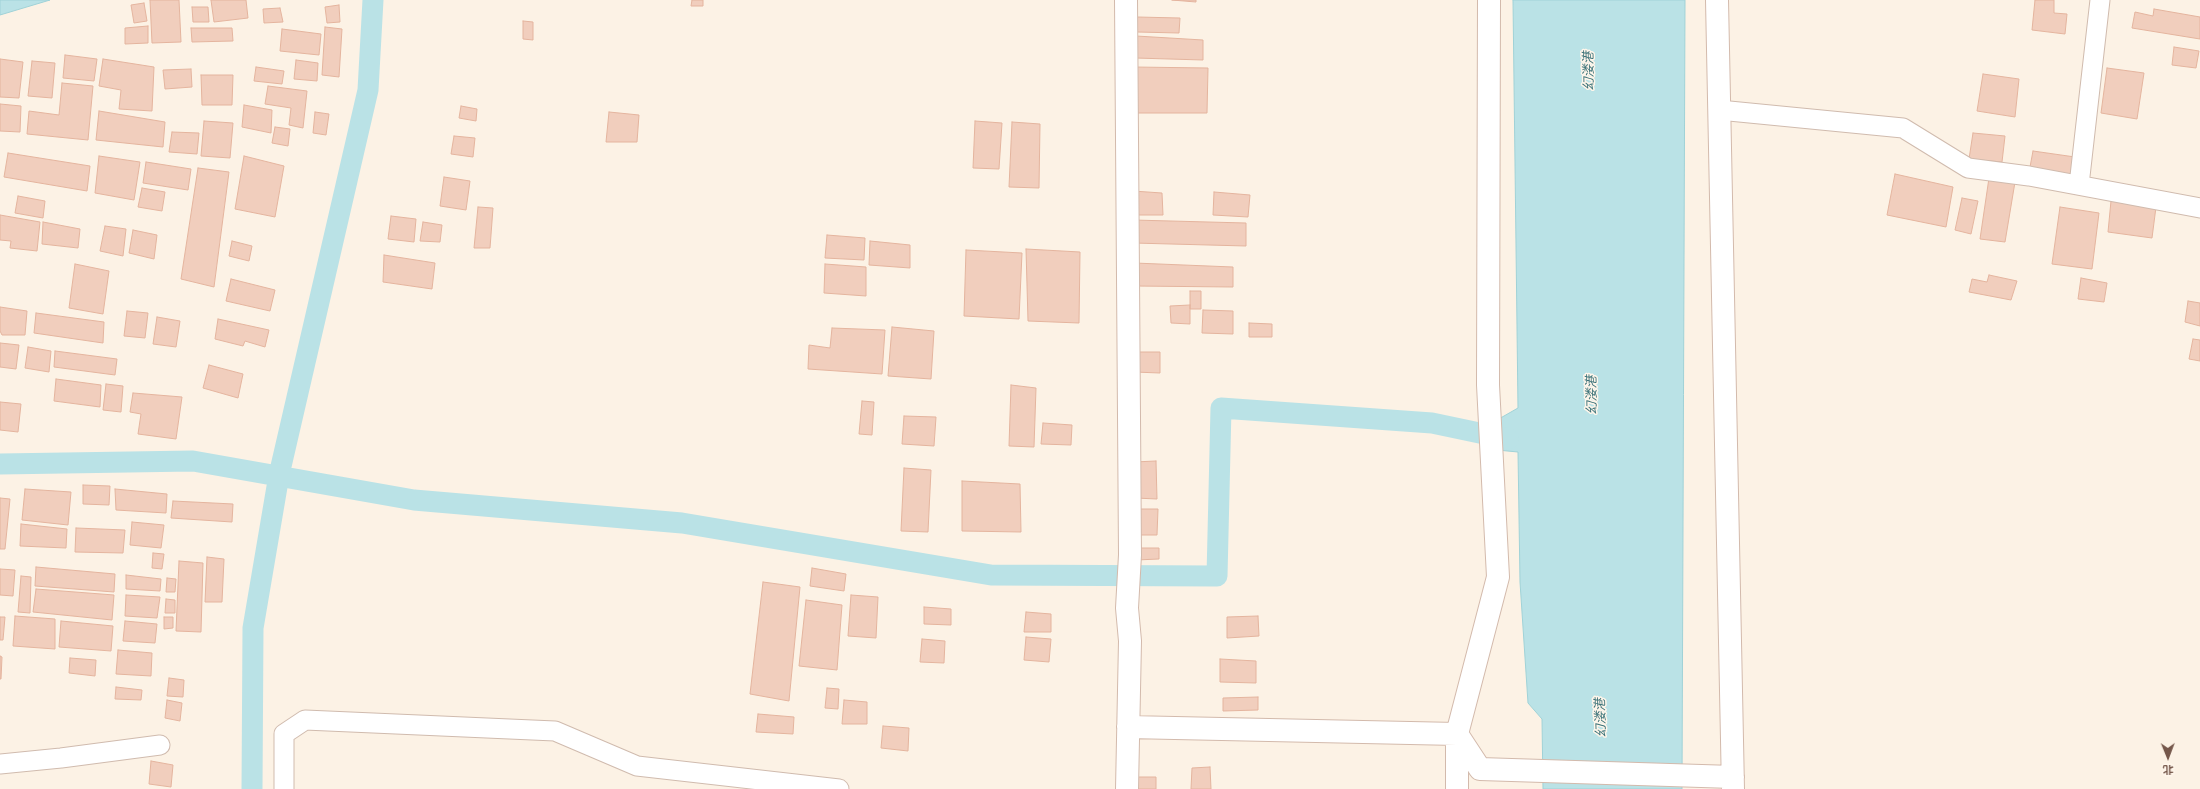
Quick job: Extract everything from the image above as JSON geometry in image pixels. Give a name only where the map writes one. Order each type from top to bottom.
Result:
[{"type":"street","points":[[1126,0],[1130,555],[1127,608],[1130,641],[1127,789]]},
{"type":"street","points":[[1457,789],[1457,734],[1498,576],[1488,385],[1489,0]]},
{"type":"street","points":[[1457,734],[1480,769],[1647,774],[1733,783],[1717,0]]},
{"type":"street","points":[[2079,185],[2100,0]]},
{"type":"street","points":[[1719,110],[1903,128],[1968,168],[2079,185],[2200,208]]},
{"type":"street","points":[[284,789],[284,734],[305,720],[555,731],[637,766],[839,789]]},
{"type":"street","points":[[1128,727],[1457,734]]},
{"type":"street","points":[[0,764],[61,758],[160,745]]},
{"type":"water","points":[[0,0],[50,0],[0,15]]},
{"type":"water","name":"幻溇港","points":[[1513,0],[1685,0],[1682,789],[1543,789],[1542,719],[1528,703],[1520,582],[1518,452],[1497,450],[1497,420],[1518,408]]},
{"type":"building","points":[[150,0],[179,0],[181,42],[152,43]]},
{"type":"building","points":[[211,0],[246,0],[248,18],[214,22]]},
{"type":"building","points":[[692,0],[703,0],[703,6],[691,6]]},
{"type":"building","points":[[1172,0],[1196,0],[1196,2]]},
{"type":"building","points":[[2035,0],[2054,0],[2054,13],[2067,14],[2065,34],[2032,30]]},
{"type":"building","points":[[144,3],[147,21],[134,23],[131,5]]},
{"type":"building","points":[[339,5],[340,22],[327,23],[325,7]]},
{"type":"building","points":[[192,7],[208,7],[209,22],[193,22]]},
{"type":"building","points":[[280,8],[283,22],[264,23],[263,9]]},
{"type":"building","points":[[2154,9],[2200,17],[2200,39],[2132,28],[2135,12],[2153,16]]},
{"type":"building","points":[[1137,17],[1180,18],[1179,33],[1137,32]]},
{"type":"building","points":[[523,21],[533,22],[533,40],[523,39]]},
{"type":"building","points":[[148,26],[148,43],[125,44],[125,28]]},
{"type":"building","points":[[325,27],[342,29],[339,77],[322,75]]},
{"type":"building","points":[[191,28],[232,28],[233,41],[192,42]]},
{"type":"building","points":[[282,29],[321,34],[319,55],[280,51]]},
{"type":"building","points":[[1136,36],[1203,40],[1203,60],[1135,58]]},
{"type":"building","points":[[2174,47],[2199,51],[2196,68],[2172,65]]},
{"type":"building","points":[[65,55],[97,59],[94,81],[63,78]]},
{"type":"building","points":[[0,59],[23,62],[19,98],[0,97]]},
{"type":"building","points":[[103,59],[154,67],[152,111],[119,109],[121,90],[99,86]]},
{"type":"building","points":[[296,60],[318,63],[317,81],[294,79]]},
{"type":"building","points":[[32,61],[55,63],[52,98],[28,96]]},
{"type":"building","points":[[256,67],[284,71],[282,84],[254,81]]},
{"type":"building","points":[[1133,67],[1208,68],[1207,113],[1133,113]]},
{"type":"building","points":[[2107,68],[2144,73],[2137,119],[2101,113]]},
{"type":"building","points":[[191,69],[192,87],[165,89],[163,70]]},
{"type":"building","points":[[1983,74],[2019,79],[2015,117],[1977,111]]},
{"type":"building","points":[[201,75],[233,75],[232,105],[202,105]]},
{"type":"building","points":[[62,83],[93,86],[88,140],[27,134],[29,111],[59,115]]},
{"type":"building","points":[[268,86],[307,91],[303,128],[289,125],[291,108],[265,104]]},
{"type":"building","points":[[0,104],[21,106],[20,132],[0,131]]},
{"type":"building","points":[[244,105],[272,110],[271,133],[242,127]]},
{"type":"building","points":[[461,106],[477,109],[476,121],[459,118]]},
{"type":"building","points":[[99,111],[165,122],[163,147],[96,140]]},
{"type":"building","points":[[315,112],[329,114],[326,135],[313,133]]},
{"type":"building","points":[[609,112],[639,115],[637,142],[606,142]]},
{"type":"building","points":[[204,121],[233,123],[230,158],[201,156]]},
{"type":"building","points":[[975,121],[1002,123],[999,169],[973,168]]},
{"type":"building","points":[[1012,122],[1040,124],[1039,188],[1009,187]]},
{"type":"building","points":[[275,127],[290,129],[288,146],[272,143]]},
{"type":"building","points":[[172,132],[199,133],[197,154],[169,152]]},
{"type":"building","points":[[1973,133],[2005,136],[2002,162],[1969,159]]},
{"type":"building","points":[[454,136],[475,138],[473,157],[451,154]]},
{"type":"building","points":[[2033,151],[2075,157],[2072,175],[2030,167]]},
{"type":"building","points":[[8,153],[90,166],[87,191],[4,177]]},
{"type":"building","points":[[99,156],[140,162],[134,200],[95,193]]},
{"type":"building","points":[[244,156],[284,166],[275,217],[235,209]]},
{"type":"building","points":[[146,162],[191,169],[188,190],[143,183]]},
{"type":"building","points":[[198,168],[229,172],[214,287],[181,279]]},
{"type":"building","points":[[1895,174],[1953,187],[1946,227],[1887,215]]},
{"type":"building","points":[[444,177],[470,181],[466,210],[440,206]]},
{"type":"building","points":[[1989,178],[2015,182],[2005,242],[1980,239]]},
{"type":"building","points":[[142,188],[165,192],[162,211],[138,207]]},
{"type":"building","points":[[1133,191],[1162,193],[1163,215],[1132,215]]},
{"type":"building","points":[[1214,192],[1250,195],[1248,217],[1213,215]]},
{"type":"building","points":[[18,196],[45,201],[43,218],[15,213]]},
{"type":"building","points":[[1962,198],[1978,201],[1971,234],[1955,230]]},
{"type":"building","points":[[2111,201],[2156,207],[2152,238],[2108,232]]},
{"type":"building","points":[[478,207],[493,208],[490,248],[474,248]]},
{"type":"building","points":[[2060,207],[2099,213],[2092,269],[2052,264]]},
{"type":"building","points":[[0,215],[40,222],[37,251],[10,248],[11,241],[0,240]]},
{"type":"building","points":[[391,216],[416,219],[414,242],[388,239]]},
{"type":"building","points":[[1133,220],[1246,223],[1246,246],[1133,243]]},
{"type":"building","points":[[43,222],[80,229],[78,248],[42,244]]},
{"type":"building","points":[[423,222],[442,225],[440,242],[420,241]]},
{"type":"building","points":[[105,226],[126,229],[123,256],[100,251]]},
{"type":"building","points":[[133,230],[157,235],[154,259],[129,253]]},
{"type":"building","points":[[827,235],[865,238],[864,260],[825,258]]},
{"type":"building","points":[[232,241],[252,246],[249,261],[229,256]]},
{"type":"building","points":[[870,241],[910,245],[910,268],[869,265]]},
{"type":"building","points":[[1026,249],[1080,252],[1079,323],[1028,321]]},
{"type":"building","points":[[966,250],[1022,253],[1019,319],[964,316]]},
{"type":"building","points":[[384,255],[435,263],[432,289],[383,282]]},
{"type":"building","points":[[1134,263],[1233,267],[1233,287],[1134,286]]},
{"type":"building","points":[[75,264],[109,271],[103,314],[69,308]]},
{"type":"building","points":[[825,264],[866,267],[866,296],[824,293]]},
{"type":"building","points":[[1989,275],[2017,281],[2011,300],[1969,292],[1972,279],[1987,282]]},
{"type":"building","points":[[2081,278],[2107,283],[2104,302],[2078,299]]},
{"type":"building","points":[[231,279],[275,290],[270,311],[226,301]]},
{"type":"building","points":[[1190,291],[1201,291],[1201,309],[1190,309]]},
{"type":"building","points":[[2188,301],[2200,303],[2200,326],[2185,322]]},
{"type":"building","points":[[1190,305],[1190,324],[1171,323],[1170,306]]},
{"type":"building","points":[[0,307],[27,311],[25,335],[2,335],[0,331]]},
{"type":"building","points":[[1203,310],[1233,311],[1233,334],[1202,333]]},
{"type":"building","points":[[127,311],[148,313],[145,338],[124,336]]},
{"type":"building","points":[[36,313],[104,322],[103,343],[34,333]]},
{"type":"building","points":[[157,317],[180,321],[176,347],[153,344]]},
{"type":"building","points":[[218,319],[269,330],[265,347],[245,341],[243,346],[215,339]]},
{"type":"building","points":[[1249,323],[1272,324],[1272,337],[1249,337]]},
{"type":"building","points":[[892,327],[934,331],[931,379],[888,376]]},
{"type":"building","points":[[832,328],[885,330],[882,374],[808,369],[809,345],[830,348]]},
{"type":"building","points":[[2193,339],[2200,340],[2200,361],[2189,359]]},
{"type":"building","points":[[0,343],[19,345],[16,369],[0,367]]},
{"type":"building","points":[[28,347],[51,351],[49,372],[25,368]]},
{"type":"building","points":[[55,351],[117,359],[115,375],[54,367]]},
{"type":"building","points":[[1135,352],[1160,352],[1160,373],[1134,372]]},
{"type":"building","points":[[209,365],[243,374],[238,398],[203,388]]},
{"type":"building","points":[[56,379],[101,385],[100,407],[54,401]]},
{"type":"building","points":[[106,384],[123,386],[121,412],[103,410]]},
{"type":"building","points":[[1011,385],[1036,388],[1034,447],[1009,446]]},
{"type":"building","points":[[133,393],[182,397],[176,439],[138,434],[141,414],[130,412]]},
{"type":"building","points":[[862,401],[874,402],[872,435],[859,434]]},
{"type":"building","points":[[0,402],[21,404],[18,432],[0,430]]},
{"type":"building","points":[[904,416],[936,417],[934,446],[902,444]]},
{"type":"building","points":[[1043,423],[1072,425],[1071,445],[1041,444]]},
{"type":"building","points":[[1156,461],[1157,499],[1135,498],[1134,462]]},
{"type":"building","points":[[904,468],[931,470],[928,532],[901,531]]},
{"type":"building","points":[[962,481],[1020,484],[1021,532],[962,531]]},
{"type":"building","points":[[83,485],[110,486],[109,505],[83,504]]},
{"type":"building","points":[[25,489],[71,492],[68,525],[22,520]]},
{"type":"building","points":[[115,489],[167,494],[166,513],[116,510]]},
{"type":"building","points":[[0,498],[10,499],[5,549],[0,549]]},
{"type":"building","points":[[173,501],[233,504],[232,522],[171,518]]},
{"type":"building","points":[[1135,509],[1158,509],[1157,535],[1134,535]]},
{"type":"building","points":[[132,522],[164,525],[161,548],[130,545]]},
{"type":"building","points":[[21,524],[67,529],[66,548],[20,546]]},
{"type":"building","points":[[76,528],[125,530],[123,553],[75,552]]},
{"type":"building","points":[[1136,548],[1159,548],[1159,559],[1136,560]]},
{"type":"building","points":[[153,553],[164,554],[162,569],[152,568]]},
{"type":"building","points":[[207,557],[224,559],[222,602],[205,602]]},
{"type":"building","points":[[179,561],[203,563],[201,632],[176,631]]},
{"type":"building","points":[[36,567],[115,574],[114,592],[35,586]]},
{"type":"building","points":[[812,568],[846,574],[844,591],[810,586]]},
{"type":"building","points":[[0,569],[15,570],[13,596],[0,595]]},
{"type":"building","points":[[126,575],[161,579],[160,591],[126,589]]},
{"type":"building","points":[[21,576],[31,577],[30,613],[18,612]]},
{"type":"building","points":[[167,578],[176,579],[175,592],[166,592]]},
{"type":"building","points":[[763,582],[800,587],[789,701],[750,694]]},
{"type":"building","points":[[36,589],[114,595],[112,620],[33,612]]},
{"type":"building","points":[[126,595],[160,597],[157,618],[125,616]]},
{"type":"building","points":[[851,595],[878,597],[876,638],[848,636]]},
{"type":"building","points":[[166,599],[175,600],[175,613],[165,613]]},
{"type":"building","points":[[806,600],[842,605],[837,670],[799,666]]},
{"type":"building","points":[[924,607],[951,609],[951,625],[924,624]]},
{"type":"building","points":[[1026,612],[1051,614],[1051,632],[1024,632]]},
{"type":"building","points":[[15,616],[55,619],[55,649],[13,646]]},
{"type":"building","points":[[1258,616],[1259,636],[1227,638],[1227,617]]},
{"type":"building","points":[[0,617],[5,617],[3,640],[0,640]]},
{"type":"building","points":[[164,617],[173,617],[173,628],[164,629]]},
{"type":"building","points":[[61,621],[113,626],[111,651],[59,647]]},
{"type":"building","points":[[125,621],[157,624],[155,643],[123,641]]},
{"type":"building","points":[[1026,637],[1051,639],[1049,662],[1024,660]]},
{"type":"building","points":[[922,639],[945,641],[944,663],[920,662]]},
{"type":"building","points":[[118,650],[152,653],[151,676],[116,674]]},
{"type":"building","points":[[0,656],[2,657],[1,679],[0,679]]},
{"type":"building","points":[[70,658],[96,660],[95,676],[69,673]]},
{"type":"building","points":[[1220,659],[1256,661],[1256,683],[1220,682]]},
{"type":"building","points":[[169,678],[184,680],[183,697],[167,696]]},
{"type":"building","points":[[116,687],[142,690],[141,700],[115,699]]},
{"type":"building","points":[[827,688],[839,689],[838,709],[825,708]]},
{"type":"building","points":[[1258,697],[1258,710],[1223,711],[1223,698]]},
{"type":"building","points":[[167,700],[182,703],[180,721],[165,718]]},
{"type":"building","points":[[844,700],[867,702],[867,724],[842,724]]},
{"type":"building","points":[[758,714],[794,717],[793,734],[756,732]]},
{"type":"building","points":[[883,726],[909,728],[908,751],[881,748]]},
{"type":"building","points":[[151,761],[173,765],[171,787],[149,784]]},
{"type":"building","points":[[1210,767],[1211,789],[1191,789],[1192,768]]},
{"type":"building","points":[[1138,777],[1156,777],[1156,789],[1138,789]]},
{"type":"waterway","points":[[252,789],[253,628],[279,475],[368,90],[373,0]]},
{"type":"waterway","points":[[0,464],[193,461],[414,500],[682,523],[991,575],[1217,576],[1221,408],[1432,423],[1508,439]]}]
